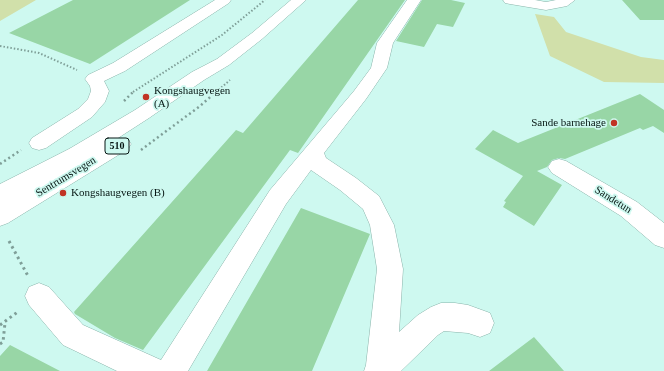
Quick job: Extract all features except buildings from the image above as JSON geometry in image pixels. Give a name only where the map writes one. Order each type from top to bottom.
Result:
[{"type":"main road","points":[[39,143],[80,117],[96,102],[100,91],[99,86],[94,79],[119,67],[224,0]]},
{"type":"main road","name":"Sentrumsvegen","points":[[0,216],[88,164],[156,121],[208,80],[228,70],[256,36],[299,0]]},
{"type":"main road","points":[[171,371],[278,197],[360,95],[379,68],[386,43],[414,0]]},
{"type":"main road","points":[[510,0],[546,6],[562,3],[568,0]]},
{"type":"main road","name":"Sentrumsvegen","points":[[0,195],[76,154],[142,114],[198,76],[228,70]]},
{"type":"main road","points":[[313,152],[317,163],[348,184],[371,203],[382,225],[390,269],[380,370]]},
{"type":"main road","name":"Sandetun","points":[[559,167],[629,209],[664,237]]},
{"type":"main road","points":[[38,296],[73,335],[150,371]]},
{"type":"main road","points":[[380,370],[428,325],[441,317],[455,317],[480,323]]},
{"type":"path","points":[[121,104],[135,90],[222,35],[264,0]]},
{"type":"path","points":[[0,46],[39,53],[94,79]]},
{"type":"path","points":[[140,151],[200,106],[228,70]]},
{"type":"path","points":[[9,241],[38,296]]},
{"type":"path","points":[[0,344],[4,342],[5,322]]},
{"type":"green space","points":[[0,0],[36,0],[0,21]]},
{"type":"green space","points":[[535,14],[554,17],[566,32],[641,57],[664,60],[664,83],[604,82],[550,56]]},
{"type":"place","name":"Kongshaugvegen (A)","points":[[146,97]]},
{"type":"place","name":"Sande barnehage","points":[[614,123]]},
{"type":"place","name":"Kongshaugvegen (B)","points":[[63,193]]}]
